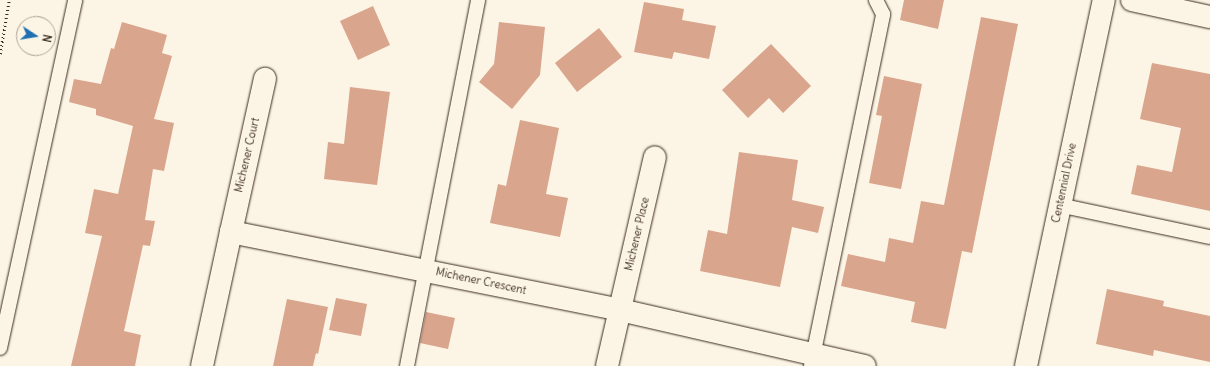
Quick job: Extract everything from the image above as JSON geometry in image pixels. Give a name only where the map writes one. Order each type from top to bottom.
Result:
[{"type":"street","name":"Centennial Drive","points":[[1026,366],[1059,205],[1104,0]]},
{"type":"street","points":[[1132,0],[1210,17]]},
{"type":"street","name":"Michener Court","points":[[231,232],[265,79]]},
{"type":"street","name":"Michener Place","points":[[607,366],[655,157]]},
{"type":"street","name":"Michener Crescent","points":[[231,232],[428,270],[620,310],[812,361],[865,366]]},
{"type":"street","points":[[202,366],[231,232]]},
{"type":"lane","points":[[0,348],[75,0]]},
{"type":"lane","points":[[407,366],[428,270],[478,0]]},
{"type":"lane","points":[[812,361],[883,14],[876,0]]},
{"type":"lane","points":[[1059,205],[1210,237]]},
{"type":"path","points":[[0,54],[9,0]]},
{"type":"building","points":[[904,0],[944,0],[938,29],[900,20]]},
{"type":"building","points":[[644,2],[684,9],[682,20],[716,26],[709,59],[674,52],[672,59],[634,52]]},
{"type":"building","points":[[373,6],[390,45],[358,60],[340,21]]},
{"type":"building","points":[[981,17],[1018,24],[972,253],[962,251],[946,329],[911,322],[915,302],[841,286],[848,254],[885,262],[889,238],[913,243],[921,201],[944,205]]},
{"type":"building","points":[[122,22],[167,35],[162,53],[172,56],[154,119],[174,123],[164,171],[153,169],[145,220],[155,221],[150,246],[143,245],[124,331],[141,335],[135,366],[71,366],[102,236],[85,233],[94,189],[118,194],[133,126],[96,115],[96,109],[69,102],[74,79],[101,84],[111,48],[114,49]]},
{"type":"building","points":[[499,22],[545,27],[540,75],[512,109],[479,82],[494,64]]},
{"type":"building","points":[[599,28],[622,57],[577,92],[555,63]]},
{"type":"building","points":[[771,44],[811,86],[783,113],[769,98],[748,118],[722,90]]},
{"type":"building","points":[[1152,63],[1210,74],[1210,211],[1131,194],[1137,165],[1172,172],[1181,128],[1140,119]]},
{"type":"building","points":[[884,76],[922,84],[901,189],[869,183],[882,116],[876,115]]},
{"type":"building","points":[[350,87],[390,92],[377,185],[324,179],[328,142],[344,144]]},
{"type":"building","points":[[520,120],[559,128],[546,194],[568,198],[560,237],[490,223],[498,184],[506,186]]},
{"type":"building","points":[[739,152],[798,160],[792,200],[824,207],[818,233],[792,227],[780,287],[700,271],[708,230],[727,234]]},
{"type":"building","points":[[1107,289],[1164,301],[1163,306],[1210,316],[1210,362],[1154,350],[1153,356],[1096,344]]},
{"type":"building","points":[[336,298],[367,304],[361,336],[329,330]]},
{"type":"building","points":[[287,299],[328,307],[318,354],[316,353],[313,366],[273,366]]},
{"type":"building","points":[[426,312],[455,318],[448,349],[420,343]]}]
